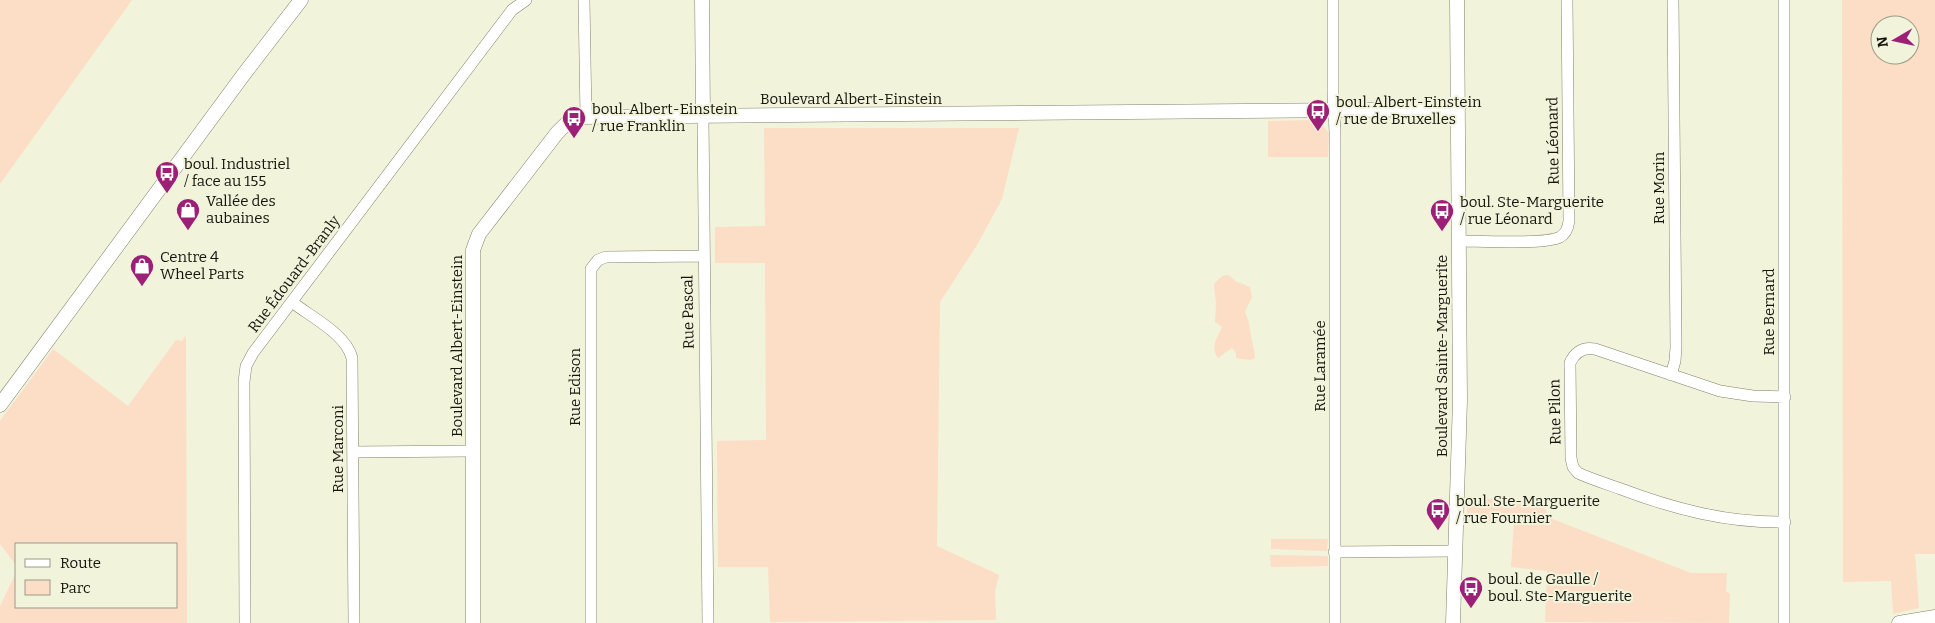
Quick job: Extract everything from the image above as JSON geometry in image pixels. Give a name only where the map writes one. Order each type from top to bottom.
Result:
[{"type":"street","points":[[0,405],[244,74],[301,0]]},
{"type":"street","name":"Rue Édouard-Branly","points":[[245,623],[244,375],[253,353],[512,10],[526,0]]},
{"type":"street","points":[[584,0],[586,117]]},
{"type":"street","name":"Rue Pascal","points":[[702,0],[708,623]]},
{"type":"street","name":"Rue Laramée","points":[[1332,0],[1335,623]]},
{"type":"street","name":"Boulevard Sainte-Marguerite","points":[[1453,623],[1460,400],[1457,0]]},
{"type":"street","name":"Rue Léonard","points":[[1459,241],[1545,241],[1560,237],[1567,229],[1569,221],[1567,0]]},
{"type":"street","name":"Rue Morin","points":[[1671,375],[1676,354],[1673,0]]},
{"type":"street","name":"Rue Bernard","points":[[1784,0],[1784,623]]},
{"type":"street","name":"Boulevard Albert-Einstein","points":[[474,623],[472,263],[474,245],[479,234],[557,133],[573,119],[586,117],[1458,109]]},
{"type":"street","name":"Rue Edison","points":[[592,623],[591,269],[598,260],[606,257],[704,256]]},
{"type":"street","name":"Rue Marconi","points":[[292,302],[340,338],[351,353],[353,363],[354,623]]},
{"type":"street","name":"Rue Pilon","points":[[1784,397],[1730,393],[1710,388],[1600,350],[1585,349],[1576,354],[1572,358],[1570,368],[1571,458],[1575,470],[1582,475],[1684,510],[1734,520],[1785,522]]},
{"type":"street","points":[[353,452],[472,451]]},
{"type":"street","points":[[1334,552],[1455,551]]},
{"type":"street","points":[[1901,623],[1935,617]]},
{"type":"green space","points":[[0,0],[132,0],[0,184]]},
{"type":"green space","points":[[1842,0],[1935,0],[1935,554],[1915,554],[1919,608],[1893,614],[1891,581],[1843,582]]},
{"type":"green space","points":[[1318,120],[1329,133],[1328,157],[1268,157],[1268,121]]},
{"type":"green space","points":[[764,128],[1019,128],[1002,199],[977,245],[940,302],[937,546],[999,575],[995,591],[996,620],[770,622],[768,567],[718,567],[717,441],[766,440],[765,263],[715,263],[715,227],[765,226]]},
{"type":"green space","points":[[1228,275],[1237,282],[1250,287],[1252,297],[1245,312],[1255,358],[1250,360],[1236,358],[1236,353],[1232,348],[1218,358],[1216,354],[1214,346],[1222,327],[1215,322],[1214,284],[1222,276]]},
{"type":"green space","points":[[186,335],[187,623],[0,623],[0,606],[15,575],[15,608],[178,608],[178,543],[15,543],[15,564],[0,544],[0,421],[53,349],[128,406],[176,340],[182,341]]},
{"type":"green space","points":[[1467,498],[1541,501],[1550,518],[1691,573],[1727,573],[1726,592],[1730,593],[1729,623],[1545,622],[1547,571],[1511,567],[1514,522],[1467,520]]},
{"type":"green space","points":[[1271,539],[1328,539],[1327,551],[1271,549]]},
{"type":"green space","points":[[1270,555],[1328,556],[1328,566],[1271,567]]},
{"type":"place","name":"boul. Albert-Einstein / rue de Bruxelles","points":[[1318,132]]},
{"type":"place","name":"boul. Albert-Einstein / rue Franklin","points":[[574,139]]},
{"type":"place","name":"boul. Industriel / face au 155","points":[[167,194]]},
{"type":"place","name":"Vallée des aubaines","points":[[188,231]]},
{"type":"place","name":"boul. Ste-Marguerite / rue Léonard","points":[[1442,232]]},
{"type":"place","name":"Centre 4 Wheel Parts","points":[[142,287]]},
{"type":"place","name":"boul. Ste-Marguerite / rue Fournier","points":[[1438,531]]},
{"type":"place","name":"boul. de Gaulle / boul. Ste-Marguerite","points":[[1471,609]]}]
